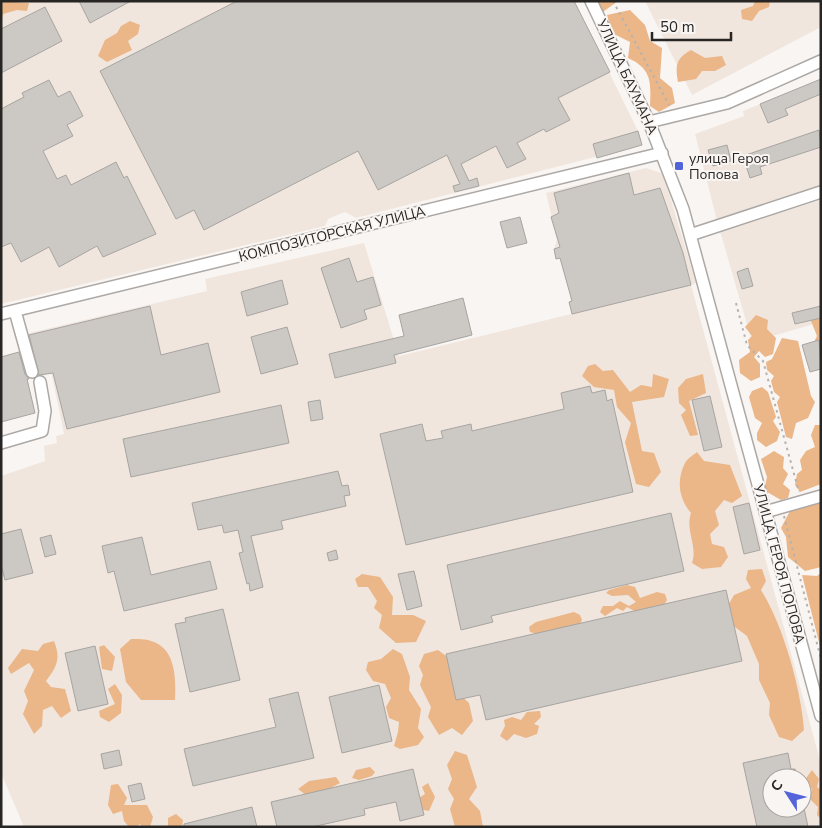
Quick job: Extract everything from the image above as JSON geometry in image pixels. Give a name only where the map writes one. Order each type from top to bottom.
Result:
[{"type":"street","name":"УЛИЦА БАУМАНА","points":[[590,1],[649,122],[662,153]]},
{"type":"street","points":[[649,122],[727,104],[821,61]]},
{"type":"street","name":"УЛИЦА ГЕРОЯ ПОПОВА","points":[[662,153],[690,235],[821,716]]},
{"type":"street","name":"КОМПОЗИТОРСКАЯ УЛИЦА","points":[[1,314],[662,153]]},
{"type":"street","points":[[690,235],[821,192]]},
{"type":"street","points":[[14,311],[32,372]]},
{"type":"street","points":[[1,444],[42,431],[45,411],[40,382]]},
{"type":"street","points":[[765,512],[821,496]]},
{"type":"path","points":[[613,1],[675,116]]},
{"type":"path","points":[[736,303],[747,345],[763,361],[801,501]]},
{"type":"path","points":[[782,507],[821,659]]},
{"type":"shaded area","points":[[1,1],[574,1],[638,131],[642,145],[356,218],[345,212],[328,219],[325,226],[1,304]]},
{"type":"shaded area","points":[[1,1],[29,3],[27,11],[17,10],[3,14],[1,23]]},
{"type":"shaded area","points":[[599,1],[618,1],[600,14]]},
{"type":"shaded area","points":[[645,1],[821,1],[821,27],[692,95]]},
{"type":"shaded area","points":[[755,1],[770,1],[769,7],[759,11],[752,21],[742,19],[741,10],[753,6]]},
{"type":"shaded area","points":[[630,10],[645,25],[650,41],[662,48],[660,78],[672,88],[675,103],[659,112],[650,106],[650,83],[646,72],[636,62],[628,58],[630,42],[612,33],[607,15]]},
{"type":"shaded area","points":[[130,21],[140,25],[138,34],[128,41],[132,50],[107,62],[98,56],[105,40],[117,33],[121,26]]},
{"type":"shaded area","points":[[691,50],[705,58],[722,56],[726,65],[715,71],[702,71],[696,79],[678,82],[678,63],[682,56]]},
{"type":"shaded area","points":[[821,79],[821,186],[717,221],[695,134],[744,116],[743,111]]},
{"type":"shaded area","points":[[646,168],[661,173],[665,180],[696,283],[691,285],[821,764],[821,827],[24,827],[1,773],[1,476],[45,461],[44,446],[57,443],[56,436],[64,434],[51,371],[50,374],[39,376],[29,333],[207,291],[205,279],[364,243],[399,356],[571,314],[570,293],[561,259],[556,259],[554,249],[557,240],[546,193]]},
{"type":"shaded area","points":[[821,200],[821,322],[752,342],[720,231]]},
{"type":"shaded area","points":[[756,315],[768,320],[767,329],[776,338],[773,354],[765,357],[759,351],[754,357],[760,364],[760,377],[751,381],[740,373],[739,360],[750,352],[748,340],[752,336],[745,327]]},
{"type":"shaded area","points":[[816,316],[821,318],[821,368],[810,350],[817,336],[811,321]]},
{"type":"shaded area","points":[[782,338],[798,341],[811,396],[815,402],[808,418],[796,423],[792,439],[786,437],[777,402],[780,397],[774,392],[771,381],[774,376],[767,370],[766,362],[772,359]]},
{"type":"shaded area","points":[[595,364],[603,371],[613,370],[630,392],[641,385],[652,387],[653,374],[669,379],[664,397],[632,402],[642,451],[654,453],[661,472],[649,487],[636,484],[625,442],[631,423],[617,407],[614,390],[594,387],[582,376],[588,366]]},
{"type":"shaded area","points":[[703,374],[706,393],[689,401],[698,435],[690,436],[681,415],[686,410],[679,403],[678,388],[686,379]]},
{"type":"shaded area","points":[[762,387],[768,392],[776,417],[773,421],[780,432],[777,441],[766,447],[757,440],[757,433],[762,423],[755,418],[749,397],[752,391]]},
{"type":"shaded area","points":[[815,425],[821,425],[821,484],[800,492],[795,485],[797,474],[802,470],[800,460],[806,451],[815,447],[811,435]]},
{"type":"shaded area","points":[[774,451],[784,457],[783,468],[788,474],[783,484],[790,490],[788,498],[781,500],[767,492],[765,486],[767,477],[761,459]]},
{"type":"shaded area","points":[[697,452],[704,461],[730,465],[742,496],[732,503],[724,500],[715,511],[719,525],[710,534],[712,544],[724,547],[728,557],[721,567],[702,569],[692,563],[694,551],[689,526],[691,513],[681,496],[680,476],[685,463]]},
{"type":"shaded area","points":[[821,502],[821,567],[805,571],[788,557],[786,537],[781,528],[791,509]]},
{"type":"shaded area","points":[[762,569],[766,581],[761,590],[777,621],[790,658],[799,696],[804,730],[792,741],[779,737],[769,715],[770,703],[759,680],[759,664],[747,636],[731,624],[727,607],[734,595],[751,588],[746,579],[748,570]]},
{"type":"shaded area","points":[[821,573],[821,650],[802,575],[817,576]]},
{"type":"shaded area","points":[[362,574],[380,577],[393,597],[392,615],[413,615],[426,621],[416,642],[396,643],[379,628],[382,615],[374,608],[377,601],[368,587],[358,587],[355,579]]},
{"type":"shaded area","points":[[627,585],[635,587],[640,598],[657,592],[665,594],[667,600],[662,608],[638,613],[627,607],[623,611],[617,608],[605,616],[600,612],[603,606],[613,606],[620,601],[629,606],[636,602],[628,595],[612,596],[606,593],[609,590]]},
{"type":"shaded area","points":[[574,612],[580,615],[582,620],[579,626],[541,635],[530,632],[529,627],[536,622]]},
{"type":"shaded area","points":[[131,639],[151,641],[165,650],[173,665],[175,700],[141,700],[126,682],[120,649]]},
{"type":"shaded area","points":[[54,641],[57,662],[46,681],[51,687],[65,689],[71,711],[61,718],[52,706],[43,710],[42,726],[34,734],[23,714],[28,701],[24,691],[34,670],[29,663],[11,674],[8,668],[22,649],[38,651],[43,644]]},
{"type":"shaded area","points":[[104,645],[115,657],[112,671],[102,669],[99,647]]},
{"type":"shaded area","points":[[393,649],[402,654],[410,677],[409,690],[421,709],[418,728],[424,737],[418,745],[400,749],[394,746],[399,722],[389,718],[386,707],[391,698],[385,684],[373,681],[366,670],[368,662],[381,659]]},
{"type":"shaded area","points":[[438,650],[457,664],[458,693],[469,703],[473,721],[462,735],[452,728],[439,735],[428,717],[431,707],[420,685],[423,675],[419,666],[424,654]]},
{"type":"shaded area","points":[[115,684],[122,695],[121,713],[109,722],[100,717],[99,711],[115,704],[108,689]]},
{"type":"shaded area","points":[[540,711],[541,717],[534,724],[539,726],[537,734],[526,738],[514,734],[507,741],[500,736],[505,726],[504,720],[512,717],[521,720],[527,712]]},
{"type":"shaded area","points":[[455,751],[467,755],[477,787],[469,799],[480,811],[483,827],[455,827],[450,809],[454,799],[448,789],[452,779],[447,765]]},
{"type":"shaded area","points":[[370,767],[375,772],[372,776],[359,780],[352,778],[356,770]]},
{"type":"shaded area","points":[[812,770],[819,779],[817,787],[821,790],[821,819],[817,815],[818,807],[812,801]]},
{"type":"shaded area","points":[[336,777],[340,783],[319,794],[306,795],[298,789],[309,781]]},
{"type":"shaded area","points":[[428,783],[435,797],[429,811],[419,809],[419,798],[425,794],[422,787]]},
{"type":"shaded area","points":[[118,784],[127,798],[124,805],[147,805],[153,817],[150,827],[142,827],[140,824],[136,827],[129,827],[124,821],[122,811],[113,814],[108,805],[111,785]]},
{"type":"shaded area","points":[[176,814],[183,820],[182,827],[168,827],[168,818]]},
{"type":"building","points":[[79,1],[131,1],[90,23]]},
{"type":"building","points":[[237,1],[574,1],[610,72],[558,98],[570,120],[546,132],[544,129],[517,143],[526,159],[507,168],[496,146],[461,164],[469,181],[477,178],[479,186],[455,192],[453,186],[460,184],[447,155],[378,190],[358,151],[204,230],[194,210],[176,219],[100,71]]},
{"type":"building","points":[[45,7],[62,41],[1,73],[1,29]]},
{"type":"building","points":[[821,79],[821,94],[785,109],[788,115],[768,123],[760,104]]},
{"type":"building","points":[[49,80],[58,97],[70,91],[83,116],[67,125],[73,136],[43,151],[57,179],[66,175],[71,185],[116,162],[124,178],[127,176],[156,234],[103,257],[97,246],[59,267],[49,247],[21,262],[11,243],[1,247],[1,109],[24,97],[22,93]]},
{"type":"building","points":[[819,130],[821,147],[760,167],[762,174],[750,178],[743,156]]},
{"type":"building","points":[[638,131],[642,145],[597,158],[593,144]]},
{"type":"building","points":[[727,145],[731,161],[713,166],[708,150]]},
{"type":"building","points":[[629,173],[634,195],[660,188],[683,253],[691,285],[572,314],[569,302],[572,301],[560,258],[556,259],[554,249],[560,247],[551,217],[559,213],[554,193]]},
{"type":"building","points":[[520,217],[527,243],[507,248],[500,222]]},
{"type":"building","points":[[349,258],[357,282],[373,277],[381,305],[364,310],[367,319],[341,328],[321,268]]},
{"type":"building","points":[[748,268],[753,286],[742,289],[737,272]]},
{"type":"building","points":[[282,280],[288,304],[247,316],[241,292]]},
{"type":"building","points":[[463,298],[472,335],[394,355],[396,363],[335,378],[329,354],[404,336],[399,315]]},
{"type":"building","points":[[150,306],[161,355],[208,343],[220,392],[67,429],[53,373],[39,375],[29,335]]},
{"type":"building","points":[[821,306],[821,318],[795,324],[792,313]]},
{"type":"building","points":[[287,327],[298,364],[261,374],[251,337]]},
{"type":"building","points":[[819,340],[821,369],[810,372],[802,345]]},
{"type":"building","points":[[19,352],[25,374],[29,379],[27,379],[35,413],[1,422],[1,357]]},
{"type":"building","points":[[590,386],[592,393],[605,390],[607,401],[612,399],[633,492],[406,545],[380,434],[422,424],[426,441],[443,438],[441,431],[471,424],[472,431],[564,409],[561,393]]},
{"type":"building","points":[[710,396],[722,447],[704,451],[692,400]]},
{"type":"building","points":[[320,400],[323,419],[311,421],[308,402]]},
{"type":"building","points":[[281,405],[289,443],[131,477],[123,439]]},
{"type":"building","points":[[338,471],[342,486],[348,485],[350,495],[344,496],[346,506],[281,521],[283,529],[251,536],[263,587],[250,591],[239,553],[243,552],[238,530],[224,533],[222,525],[198,530],[192,503]]},
{"type":"building","points":[[749,503],[760,550],[744,554],[733,507]]},
{"type":"building","points":[[671,513],[684,571],[491,616],[493,622],[461,630],[447,565]]},
{"type":"building","points":[[21,529],[33,573],[5,580],[1,565],[1,534]]},
{"type":"building","points":[[51,535],[56,554],[45,557],[40,538]]},
{"type":"building","points":[[142,537],[151,575],[210,561],[217,589],[124,611],[114,571],[108,573],[102,546]]},
{"type":"building","points":[[336,550],[338,559],[329,561],[327,553]]},
{"type":"building","points":[[414,571],[422,606],[407,610],[398,574]]},
{"type":"building","points":[[726,590],[742,661],[486,720],[480,695],[456,700],[446,654]]},
{"type":"building","points":[[223,609],[240,680],[190,692],[175,624],[186,622],[185,618]]},
{"type":"building","points":[[95,646],[108,704],[78,711],[65,653]]},
{"type":"building","points":[[379,685],[392,741],[342,753],[329,697]]},
{"type":"building","points":[[298,692],[314,758],[193,786],[184,749],[276,727],[269,699]]},
{"type":"building","points":[[119,750],[122,765],[104,769],[101,754]]},
{"type":"building","points":[[788,753],[791,768],[762,768],[762,818],[806,818],[808,827],[757,827],[743,763]]},
{"type":"building","points":[[413,769],[424,815],[400,821],[396,802],[364,809],[365,815],[312,827],[277,827],[271,802]]},
{"type":"building","points":[[141,783],[145,799],[132,802],[128,786]]},
{"type":"building","points":[[252,807],[257,827],[184,827],[184,824]]},
{"type":"place","name":"улица Героя Попова","points":[[679,166]]}]
